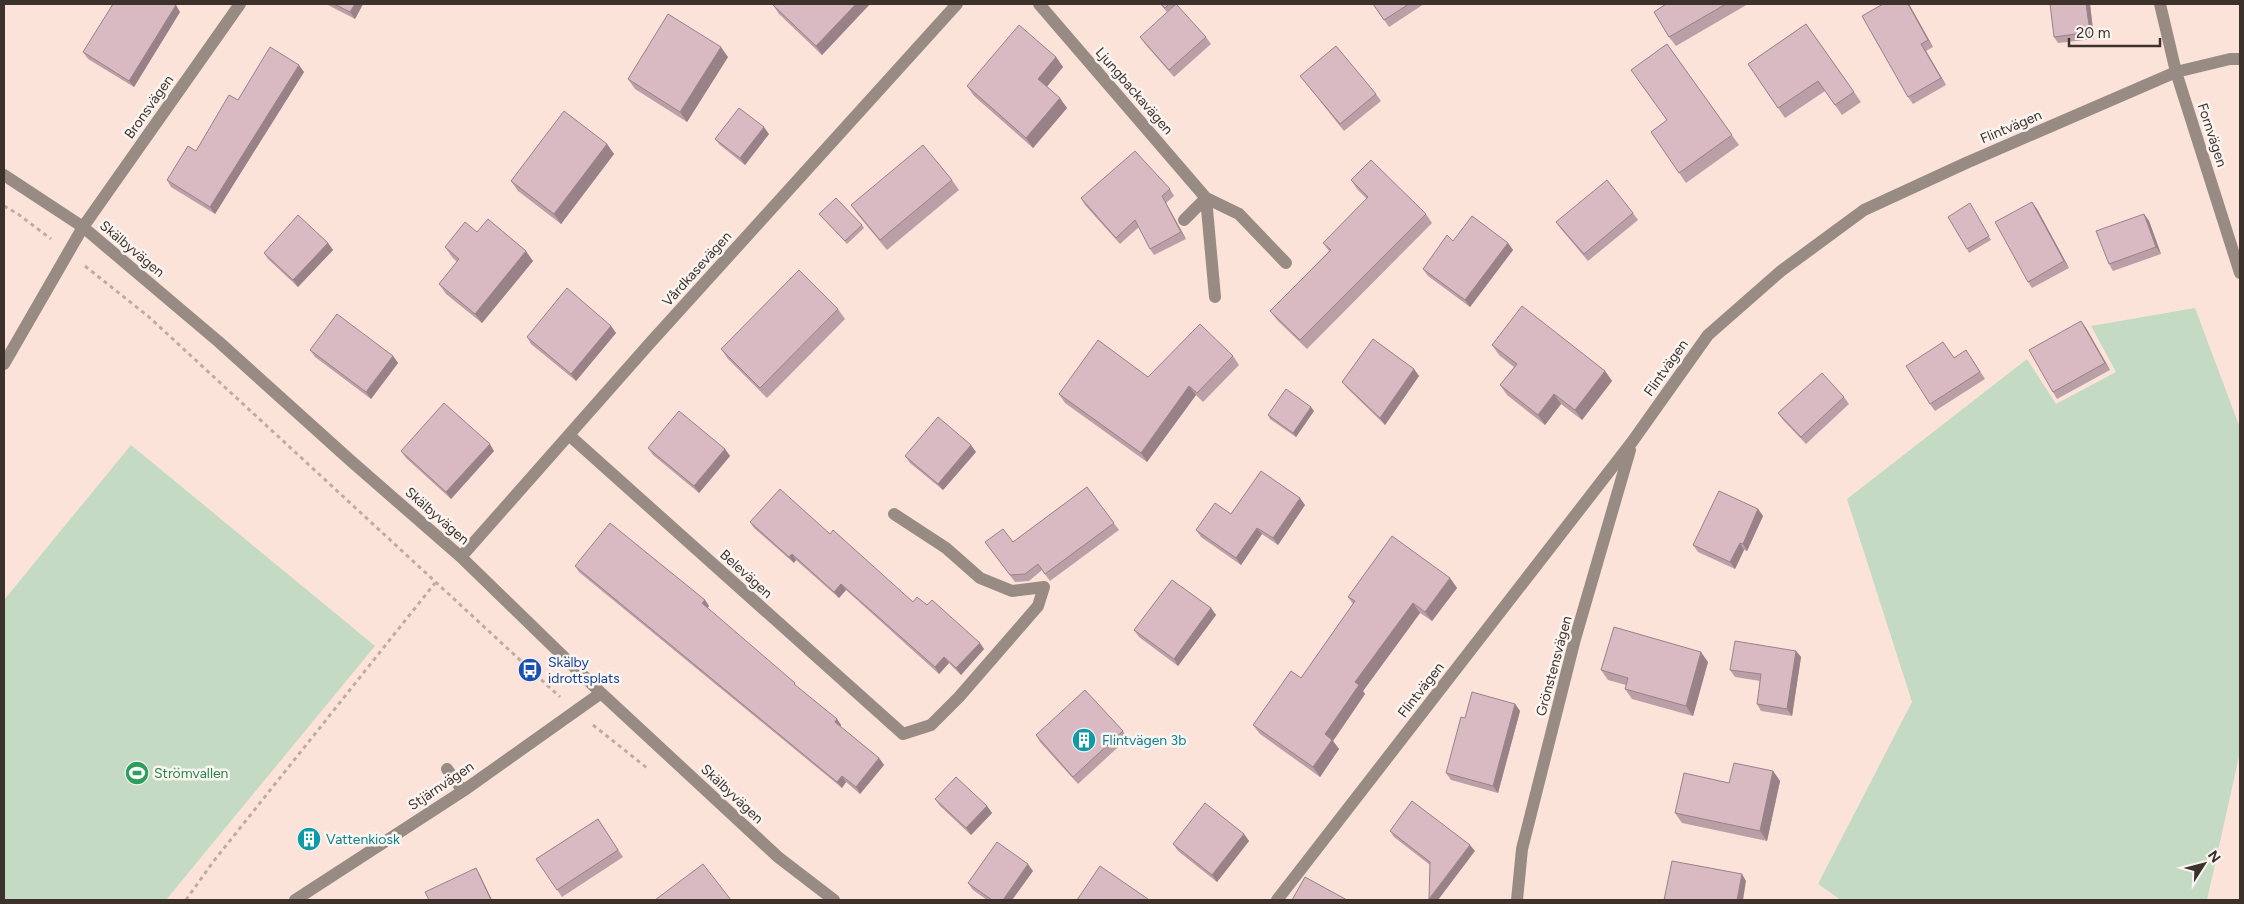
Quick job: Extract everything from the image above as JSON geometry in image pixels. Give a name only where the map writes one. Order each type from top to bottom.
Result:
[{"type":"street","name":"Bronsvägen","points":[[4,364],[82,227],[240,4]]},
{"type":"street","name":"Vårdkasevägen","points":[[461,557],[570,436],[650,343],[957,4]]},
{"type":"street","name":"Ljungbackavägen","points":[[1039,4],[1206,198]]},
{"type":"street","name":"Fornvägen","points":[[2160,4],[2176,72],[2240,273]]},
{"type":"street","name":"Flintvägen","points":[[1278,900],[1632,442],[1708,335],[1781,270],[1864,210],[1966,163],[2176,72],[2230,59],[2240,59]]},
{"type":"street","name":"Skälbyvägen","points":[[4,175],[82,227],[219,342],[350,462],[461,557],[601,693],[778,857],[834,900]]},
{"type":"street","points":[[1184,220],[1206,198]]},
{"type":"street","points":[[1206,198],[1239,214],[1286,263]]},
{"type":"street","points":[[1206,198],[1215,297]]},
{"type":"street","name":"Belevägen","points":[[570,436],[903,734],[931,725],[959,697],[1038,606],[1044,587],[1012,591],[980,578],[946,548],[894,514]]},
{"type":"street","name":"Grönstensvägen","points":[[1517,900],[1522,849],[1576,639],[1632,442]]},
{"type":"street","name":"Stjärnvägen","points":[[295,900],[463,791],[601,693]]},
{"type":"street","points":[[446,769],[463,791]]},
{"type":"path","points":[[4,206],[18,214],[149,317],[548,688],[652,773]]},
{"type":"path","points":[[186,900],[213,862],[435,583]]},
{"type":"green space","points":[[2195,308],[2240,428],[2240,752],[2207,900],[1841,900],[1818,884],[1912,702],[1847,499],[2027,359],[2056,404],[2116,372],[2091,326]]},
{"type":"green space","name":"Strömvallen","points":[[131,445],[375,646],[166,900],[4,900],[4,600]]},
{"type":"building","points":[[113,4],[176,5],[129,81],[83,52]]},
{"type":"building","points":[[334,4],[355,4],[350,12]]},
{"type":"building","points":[[774,4],[856,4],[816,46]]},
{"type":"building","points":[[1161,4],[1169,4],[1165,8]]},
{"type":"building","points":[[1176,4],[1206,37],[1169,70],[1140,37]]},
{"type":"building","points":[[1373,4],[1409,4],[1384,20]]},
{"type":"building","points":[[1666,4],[1726,4],[1669,37],[1654,12]]},
{"type":"building","points":[[1883,4],[1908,4],[1928,40],[1921,44],[1941,78],[1908,97],[1862,16]]},
{"type":"building","points":[[2050,4],[2086,4],[2090,32],[2054,37]]},
{"type":"building","points":[[668,14],[721,47],[680,112],[628,79]]},
{"type":"building","points":[[1806,24],[1854,92],[1835,105],[1818,81],[1778,108],[1748,64]]},
{"type":"building","points":[[1019,25],[1056,57],[1038,79],[1060,98],[1026,138],[967,86]]},
{"type":"building","points":[[1667,44],[1732,135],[1679,173],[1651,132],[1667,120],[1631,70]]},
{"type":"building","points":[[1336,46],[1376,94],[1340,124],[1300,76]]},
{"type":"building","points":[[270,47],[299,65],[210,207],[167,180],[188,146],[196,151],[229,95],[238,100]]},
{"type":"building","points":[[739,108],[764,127],[740,158],[715,139]]},
{"type":"building","points":[[564,111],[607,144],[554,214],[511,181]]},
{"type":"building","points":[[923,145],[952,180],[880,240],[851,205]]},
{"type":"building","points":[[1135,151],[1170,189],[1162,196],[1181,232],[1150,249],[1135,220],[1116,238],[1081,198]]},
{"type":"building","points":[[1371,160],[1426,214],[1300,340],[1270,311],[1331,250],[1323,243],[1368,197],[1351,180]]},
{"type":"building","points":[[1607,180],[1633,213],[1584,254],[1556,222]]},
{"type":"building","points":[[836,198],[862,225],[845,241],[819,214]]},
{"type":"building","points":[[2032,202],[2064,261],[2028,282],[1995,222]]},
{"type":"building","points":[[1970,203],[1989,236],[1967,249],[1948,217]]},
{"type":"building","points":[[2144,214],[2156,247],[2109,264],[2096,231]]},
{"type":"building","points":[[298,215],[328,243],[293,280],[264,253]]},
{"type":"building","points":[[1472,216],[1508,243],[1465,300],[1423,269],[1447,235],[1453,241]]},
{"type":"building","points":[[488,219],[526,251],[475,314],[439,284],[459,259],[445,247],[465,222],[477,232]]},
{"type":"building","points":[[799,270],[838,309],[760,388],[721,349]]},
{"type":"building","points":[[567,288],[611,326],[571,374],[527,337]]},
{"type":"building","points":[[1522,306],[1605,371],[1575,410],[1554,394],[1538,415],[1500,385],[1517,364],[1492,345]]},
{"type":"building","points":[[337,314],[393,356],[366,392],[310,350]]},
{"type":"building","points":[[2081,321],[2105,363],[2053,392],[2029,350]]},
{"type":"building","points":[[1200,324],[1233,356],[1197,393],[1189,386],[1141,453],[1059,394],[1098,340],[1148,377]]},
{"type":"building","points":[[1373,339],[1414,369],[1380,418],[1342,382]]},
{"type":"building","points":[[1943,342],[1954,358],[1966,350],[1980,372],[1930,404],[1906,366]]},
{"type":"building","points":[[1822,373],[1844,397],[1801,437],[1778,413]]},
{"type":"building","points":[[1286,389],[1311,407],[1293,433],[1268,415]]},
{"type":"building","points":[[444,403],[490,444],[446,492],[401,451]]},
{"type":"building","points":[[679,411],[725,449],[694,486],[648,448]]},
{"type":"building","points":[[938,417],[971,445],[938,484],[905,456]]},
{"type":"building","points":[[1261,471],[1300,498],[1273,538],[1257,528],[1236,558],[1196,530],[1215,503],[1231,514]]},
{"type":"building","points":[[1087,487],[1114,523],[1045,574],[1038,564],[1025,574],[1010,575],[985,542],[1003,529],[1013,542]]},
{"type":"building","points":[[780,489],[830,534],[833,530],[913,602],[917,597],[927,605],[932,600],[980,643],[956,668],[944,657],[935,667],[841,584],[834,592],[792,554],[789,557],[750,522]]},
{"type":"building","points":[[1719,491],[1758,509],[1743,544],[1740,543],[1730,562],[1693,545]]},
{"type":"building","points":[[610,523],[705,600],[702,603],[837,719],[835,722],[879,758],[856,787],[842,776],[837,782],[575,566]]},
{"type":"building","points":[[1392,536],[1450,578],[1425,612],[1413,603],[1355,682],[1359,685],[1325,734],[1332,740],[1313,767],[1253,725],[1291,671],[1301,678],[1355,601],[1348,597]]},
{"type":"building","points":[[1172,580],[1211,608],[1174,659],[1134,630]]},
{"type":"building","points":[[1614,627],[1701,652],[1686,706],[1625,689],[1628,678],[1601,670]]},
{"type":"building","points":[[1735,641],[1796,651],[1787,709],[1757,704],[1761,674],[1730,670]]},
{"type":"building","name":"Flintvägen 3b","points":[[1085,690],[1123,731],[1073,777],[1036,735]]},
{"type":"building","points":[[1472,692],[1515,704],[1493,786],[1446,773],[1461,717],[1465,718]]},
{"type":"building","points":[[1734,763],[1773,771],[1760,831],[1675,813],[1684,773],[1729,783]]},
{"type":"building","points":[[956,777],[987,806],[966,828],[935,799]]},
{"type":"building","points":[[1412,801],[1470,845],[1429,899],[1430,862],[1390,831]]},
{"type":"building","points":[[1205,803],[1244,834],[1212,875],[1173,844]]},
{"type":"building","points":[[598,819],[618,850],[557,890],[536,859]]},
{"type":"building","points":[[997,842],[1028,864],[1003,900],[992,900],[968,883]]},
{"type":"building","points":[[1672,861],[1742,874],[1737,900],[1664,900]]},
{"type":"building","points":[[703,864],[731,900],[655,900]]},
{"type":"building","points":[[1100,866],[1148,899],[1077,900]]},
{"type":"building","points":[[476,868],[491,900],[429,900],[425,892]]},
{"type":"building","points":[[1305,877],[1347,900],[1292,900]]},
{"type":"place","name":"Skälby idrottsplats","points":[[530,670]]},
{"type":"place","name":"Flintvägen 3b","points":[[1084,740]]},
{"type":"place","name":"Strömvallen","points":[[137,773]]},
{"type":"place","name":"Vattenkiosk","points":[[309,839]]}]
